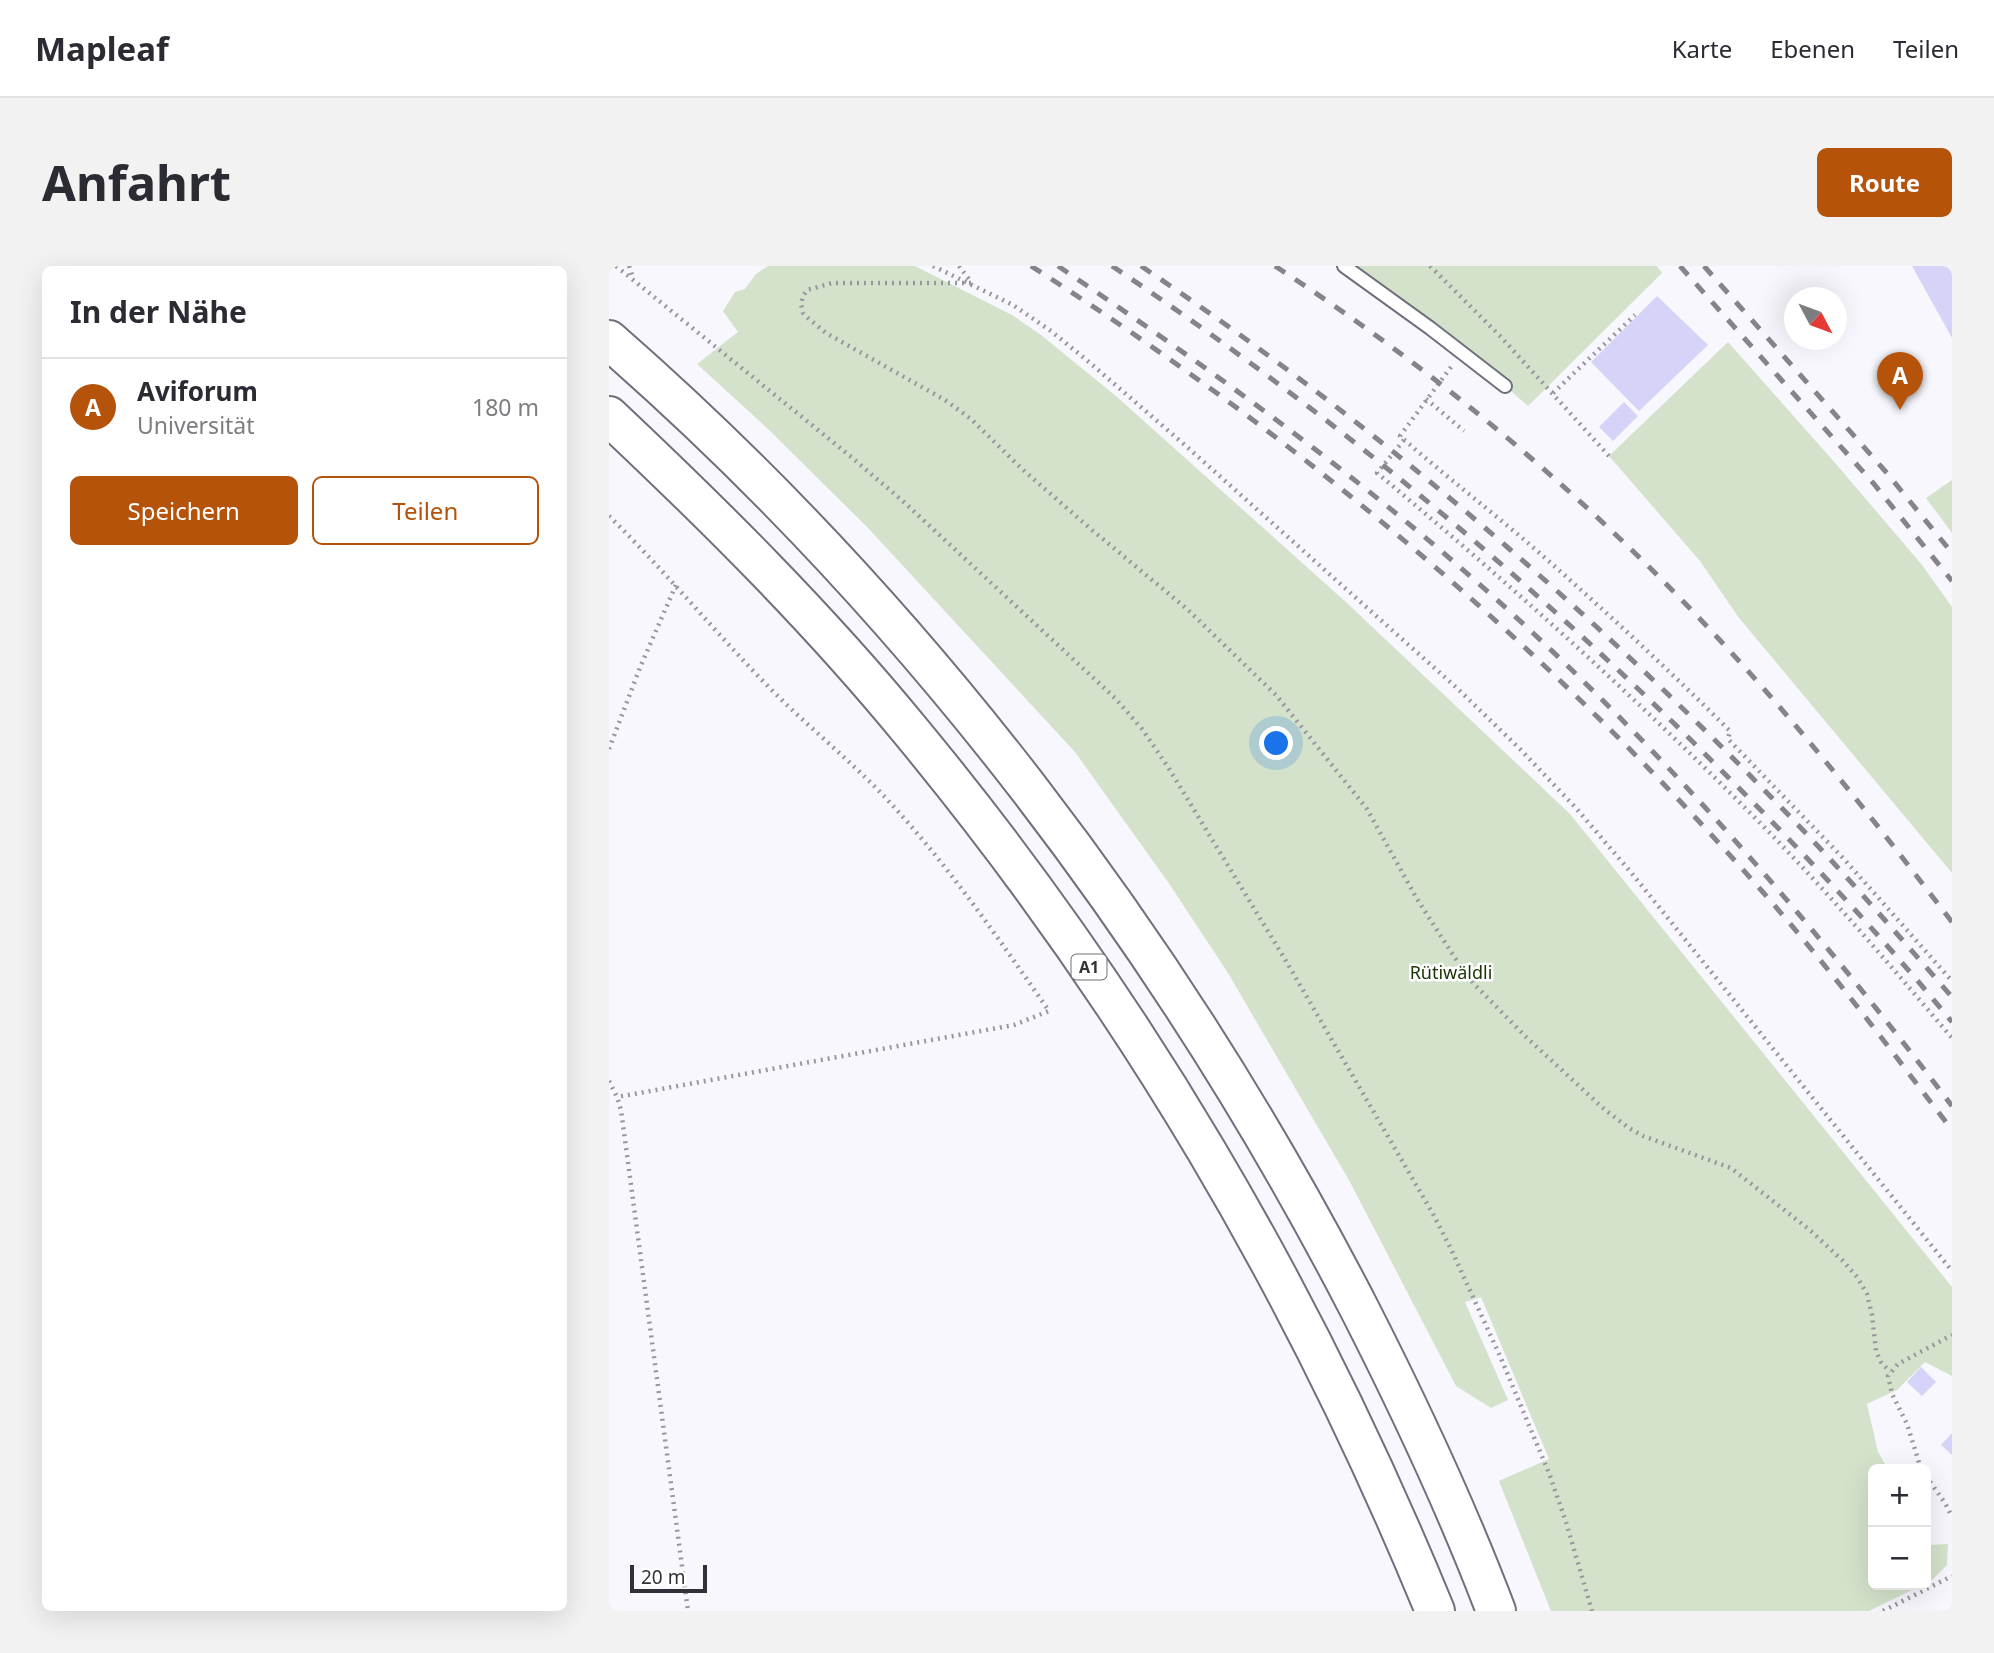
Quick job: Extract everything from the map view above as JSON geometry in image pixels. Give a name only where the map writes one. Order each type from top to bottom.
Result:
[{"type":"highway","points":[[609,340],[750,473],[870,600],[995,746],[1118,910],[1238,1093],[1310,1214],[1409,1410],[1496,1611]]},
{"type":"highway","name":"A1","points":[[609,416],[736,538],[865,677],[951,781],[1073,943],[1192,1125],[1266,1253],[1357,1432],[1435,1611]]},
{"type":"lane","points":[[1344,266],[1505,386]]},
{"type":"path","points":[[616,266],[850,456],[914,512],[1115,698],[1154,744],[1293,972],[1427,1202],[1451,1249],[1518,1396],[1549,1473],[1574,1546],[1592,1611]]},
{"type":"path","points":[[629,266],[634,279]]},
{"type":"path","points":[[933,266],[1013,305],[1089,362],[1448,680],[1521,750],[1576,808],[1634,876],[1952,1270]]},
{"type":"path","points":[[959,266],[971,283]]},
{"type":"path","points":[[1430,266],[1501,337],[1609,456]]},
{"type":"path","points":[[971,283],[832,283],[807,290],[801,304],[803,313],[826,333],[963,412],[1061,503],[1187,609],[1257,676],[1294,716],[1362,803],[1429,917],[1455,958],[1481,991],[1526,1037],[1622,1123],[1643,1136],[1731,1168],[1825,1244],[1851,1270],[1867,1294],[1876,1351],[1890,1372]]},
{"type":"path","points":[[1553,393],[1635,315]]},
{"type":"path","points":[[1448,372],[1400,436],[1403,440],[1581,590],[1696,697],[1730,731],[1728,739],[1844,859],[1952,981]]},
{"type":"path","points":[[1426,399],[1464,431]]},
{"type":"path","points":[[1403,440],[1377,473],[1541,612],[1687,750],[1817,883],[1952,1038]]},
{"type":"path","points":[[609,516],[762,680],[880,792],[953,877],[1049,1011],[1014,1025],[617,1097]]},
{"type":"path","points":[[609,749],[641,665],[676,585]]},
{"type":"path","points":[[609,1081],[622,1116],[688,1611]]},
{"type":"path","points":[[1919,1464],[1907,1423],[1892,1394],[1888,1376],[1905,1359],[1952,1335]]},
{"type":"path","points":[[1931,1483],[1952,1517]]},
{"type":"path","points":[[1883,1611],[1952,1576]]},
{"type":"green space","name":"Rütiwäldli","points":[[768,266],[915,266],[1012,315],[1117,397],[1347,603],[1570,814],[1952,1287],[1952,1376],[1925,1362],[1897,1390],[1867,1404],[1878,1452],[1885,1464],[1868,1464],[1868,1590],[1912,1590],[1869,1611],[1551,1611],[1499,1481],[1549,1459],[1481,1297],[1465,1302],[1508,1400],[1491,1408],[1456,1386],[1350,1182],[1228,973],[1168,882],[1075,752],[868,528],[767,428],[697,364],[738,332],[723,311],[735,292],[745,289],[756,274]]},
{"type":"green space","points":[[1344,266],[1657,266],[1662,273],[1528,406]]},
{"type":"green space","points":[[1728,342],[1922,565],[1952,607],[1952,873],[1739,618],[1700,561],[1609,456]]},
{"type":"green space","points":[[1952,480],[1952,533],[1926,498]]},
{"type":"green space","points":[[1948,1544],[1947,1565],[1932,1580],[1931,1545]]},
{"type":"building","points":[[1912,266],[1952,266],[1952,338]]},
{"type":"building","points":[[1657,296],[1708,345],[1639,411],[1591,362]]},
{"type":"building","points":[[1624,402],[1638,416],[1613,441],[1599,427]]},
{"type":"building","points":[[1921,1367],[1936,1382],[1922,1396],[1907,1382]]},
{"type":"building","points":[[1952,1433],[1952,1455],[1941,1445]]},
{"type":"railway","points":[[1031,266],[1230,403],[1418,552],[1508,632],[1596,715],[1680,801],[1761,890],[1835,978],[1952,1130]]},
{"type":"railway","points":[[1058,266],[1182,351],[1303,440],[1421,534],[1533,633],[1646,744],[1753,860],[1854,981],[1952,1106]]},
{"type":"railway","points":[[1112,266],[1274,380],[1505,567],[1650,701],[1781,831],[1869,925],[1952,1022]]},
{"type":"railway","points":[[1141,266],[1226,325],[1390,449],[1548,583],[1624,652],[1771,797],[1840,870],[1952,997]]},
{"type":"railway","points":[[1275,266],[1335,306],[1451,392],[1614,533],[1716,636],[1778,705],[1867,812],[1952,922]]},
{"type":"railway","points":[[1680,266],[1874,484],[1952,581]]},
{"type":"railway","points":[[1704,266],[1886,472],[1952,553]]},
{"type":"place","name":"Aviforum","points":[[1900,410]]}]
